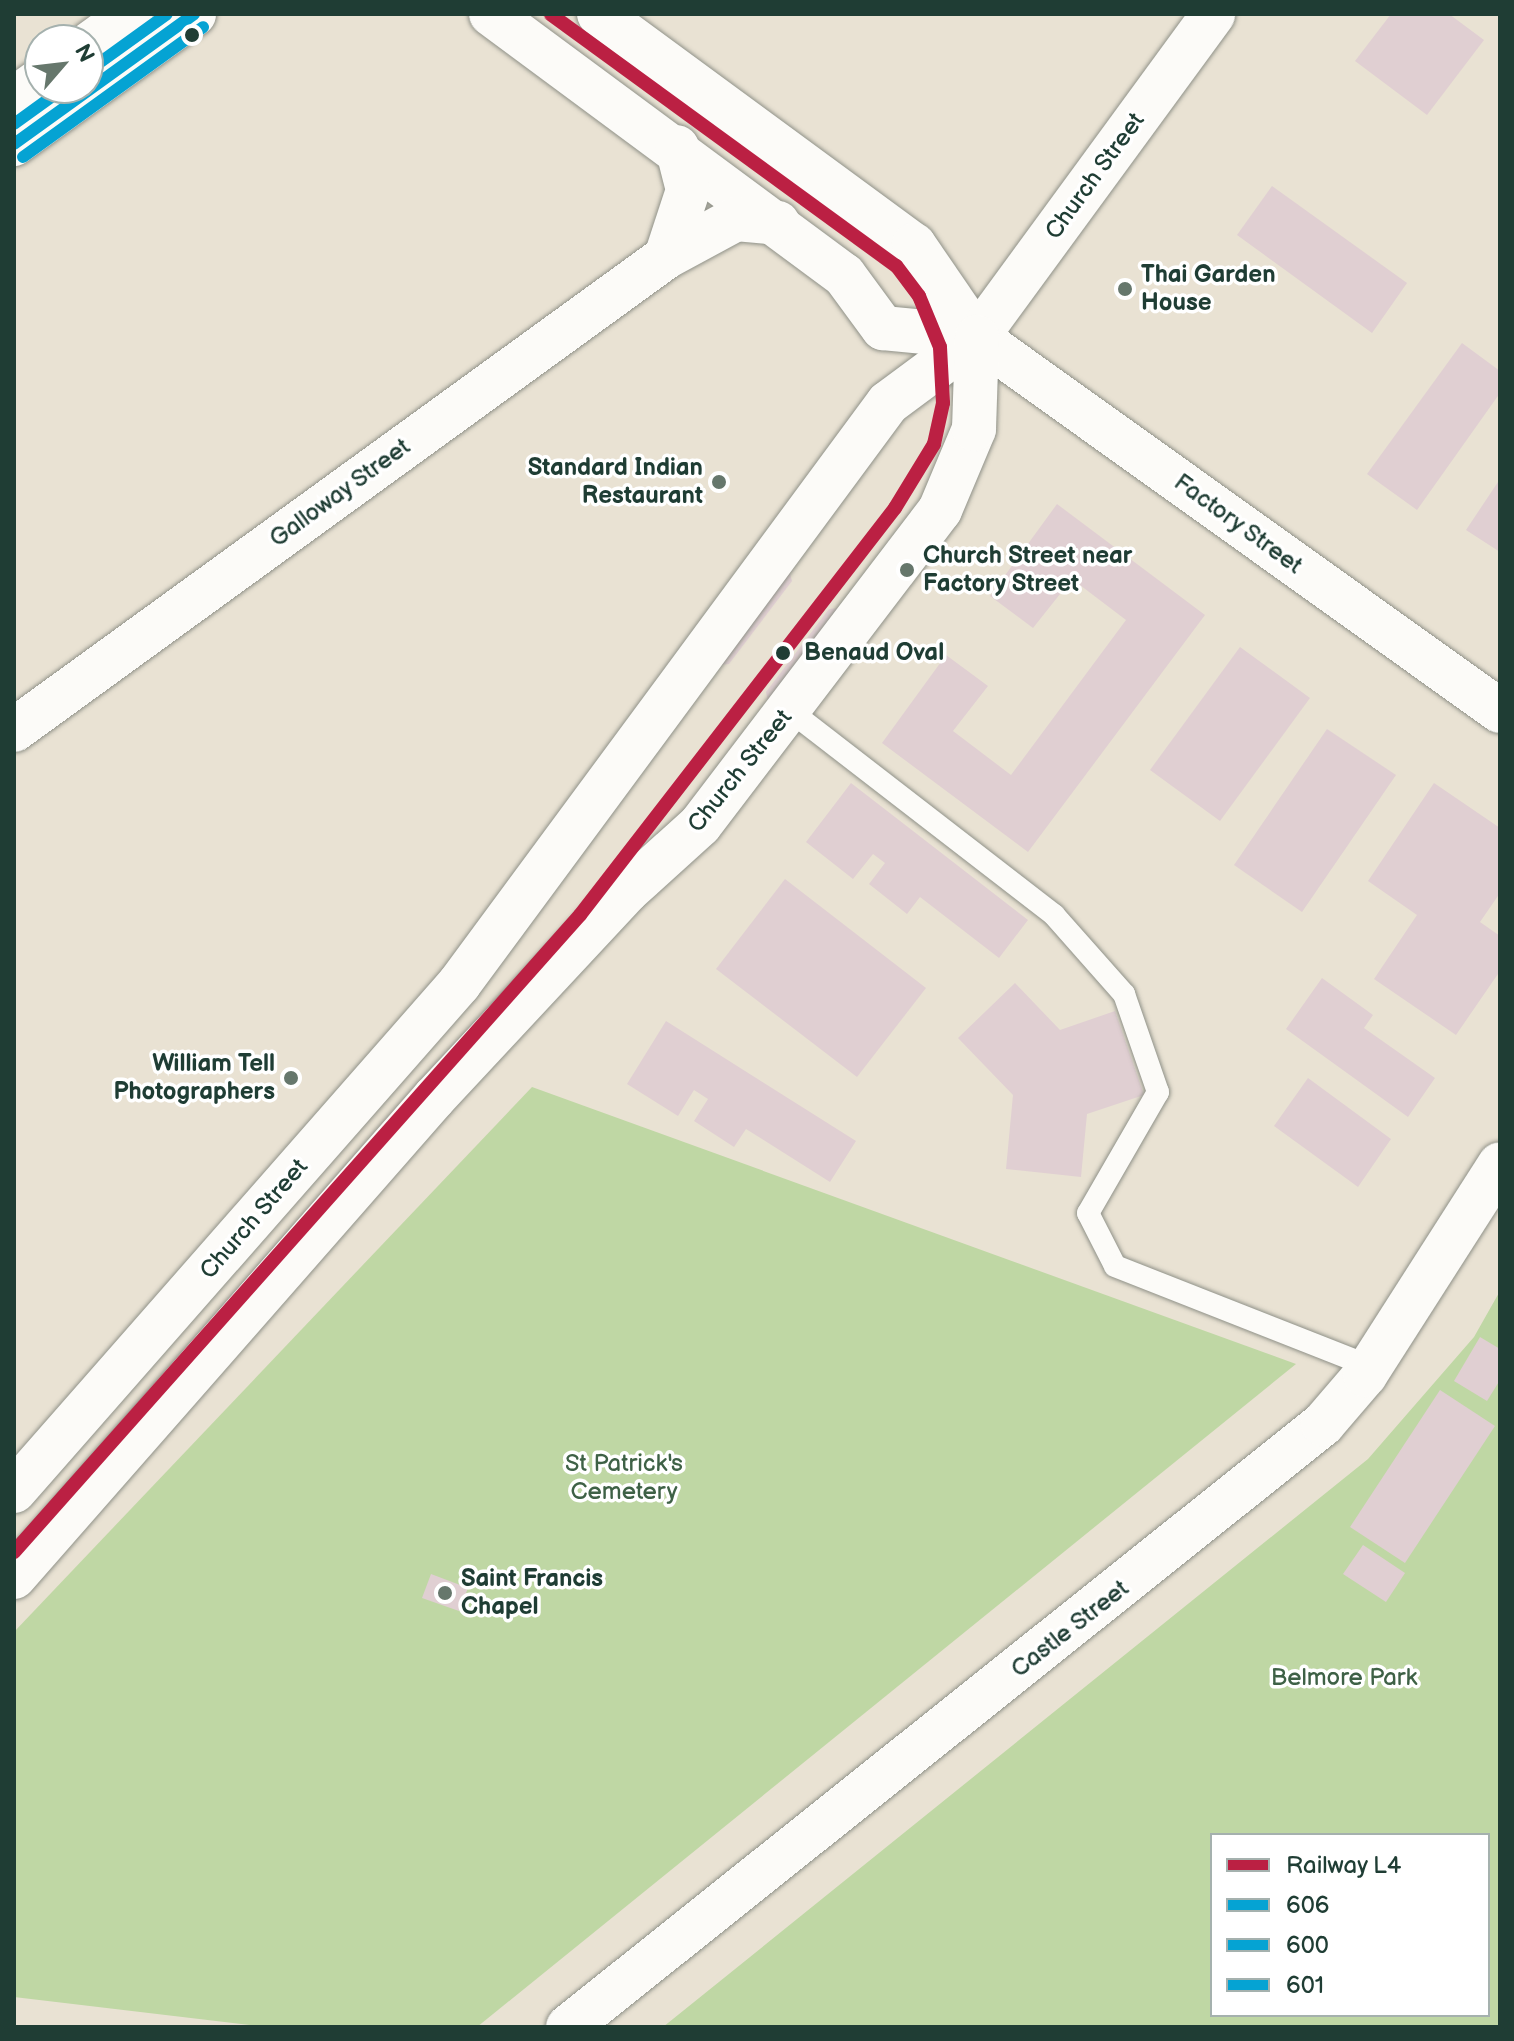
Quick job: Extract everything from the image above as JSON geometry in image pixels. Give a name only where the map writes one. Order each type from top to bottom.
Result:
[{"type":"street","points":[[104,33],[131,14]]},
{"type":"street","points":[[14,144],[194,14]]},
{"type":"street","points":[[491,14],[677,147],[853,283],[876,323],[888,403]]},
{"type":"street","name":"Factory Street","points":[[599,14],[914,245],[977,337],[1500,711]]},
{"type":"street","name":"Church Street","points":[[14,1491],[459,984],[888,403],[977,337],[1213,14]]},
{"type":"street","points":[[666,257],[688,190],[677,147]]},
{"type":"street","name":"Galloway Street","points":[[14,730],[666,257],[736,219],[778,223]]},
{"type":"street","name":"Factory Street","points":[[876,323],[977,337]]},
{"type":"street","name":"Church Street","points":[[14,1577],[434,1098],[627,891],[700,825],[951,490],[974,429],[977,337]]},
{"type":"street","name":"Castle Street","points":[[568,2027],[1281,1462],[1371,1367],[1500,1164]]},
{"type":"lane","points":[[789,710],[1054,915],[1124,994],[1158,1092],[1088,1213],[1115,1266],[1371,1367]]},
{"type":"green space","name":"St Patrick's Cemetery","points":[[532,1087],[1296,1364],[477,2027],[266,2027],[14,1997],[14,1632]]},
{"type":"green space","name":"Belmore Park","points":[[1500,1291],[1500,2027],[663,2027],[1368,1459],[1474,1337]]},
{"type":"building","points":[[1391,14],[1449,14],[1484,40],[1427,115],[1355,61]]},
{"type":"building","points":[[1272,186],[1407,283],[1372,333],[1237,235]]},
{"type":"building","points":[[1462,343],[1500,371],[1500,393],[1417,510],[1367,474]]},
{"type":"building","points":[[1500,479],[1500,552],[1466,530]]},
{"type":"building","points":[[1057,504],[1205,615],[1028,852],[882,743],[946,655],[988,686],[953,731],[1011,775],[1126,620],[1072,579],[1033,628],[990,596]]},
{"type":"building","points":[[789,570],[792,581],[729,664],[719,665]]},
{"type":"building","points":[[839,608],[768,702],[766,692],[829,609]]},
{"type":"building","points":[[1240,647],[1310,698],[1220,821],[1150,770]]},
{"type":"building","points":[[1327,729],[1396,775],[1302,912],[1234,865]]},
{"type":"building","points":[[851,783],[1028,920],[999,958],[920,897],[907,914],[869,884],[885,863],[873,854],[853,879],[806,842]]},
{"type":"building","points":[[1434,783],[1500,828],[1500,893],[1480,922],[1500,936],[1500,971],[1456,1035],[1374,979],[1417,915],[1368,881]]},
{"type":"building","points":[[785,879],[926,988],[857,1077],[716,969]]},
{"type":"building","points":[[1322,978],[1373,1015],[1364,1028],[1435,1078],[1408,1117],[1286,1029]]},
{"type":"building","points":[[1015,983],[1060,1030],[1115,1011],[1144,1095],[1087,1114],[1081,1177],[1006,1169],[1013,1095],[958,1038]]},
{"type":"building","points":[[666,1021],[856,1141],[830,1182],[746,1129],[734,1147],[694,1121],[708,1099],[694,1090],[678,1116],[627,1084]]},
{"type":"building","points":[[1308,1078],[1391,1139],[1358,1187],[1274,1126]]},
{"type":"building","points":[[1480,1337],[1500,1349],[1500,1380],[1487,1401],[1454,1381]]},
{"type":"building","points":[[1440,1390],[1495,1426],[1405,1563],[1350,1527]]},
{"type":"building","points":[[1363,1545],[1405,1573],[1386,1602],[1343,1574]]},
{"type":"building","name":"Saint Francis Chapel","points":[[431,1574],[468,1588],[459,1611],[422,1598]]},
{"type":"rail line","name":"L4","points":[[14,1552],[580,915],[895,508],[934,444],[943,403],[940,347],[919,296],[896,266],[551,14]]},
{"type":"transit line","name":"601","points":[[104,59],[167,14]]},
{"type":"transit line","name":"606","points":[[14,144],[194,14]]},
{"type":"transit line","name":"600","points":[[23,157],[203,27]]},
{"type":"transit line","name":"601","points":[[14,124],[42,104]]},
{"type":"place","name":"Thai Garden House","points":[[1125,289]]},
{"type":"place","name":"Standard Indian Restaurant","points":[[719,482]]},
{"type":"place","name":"Church Street near Factory Street","points":[[907,570]]},
{"type":"place","name":"Benaud Oval","points":[[783,653]]},
{"type":"place","name":"William Tell Photographers","points":[[291,1078]]},
{"type":"place","name":"Saint Francis Chapel","points":[[445,1593]]}]
